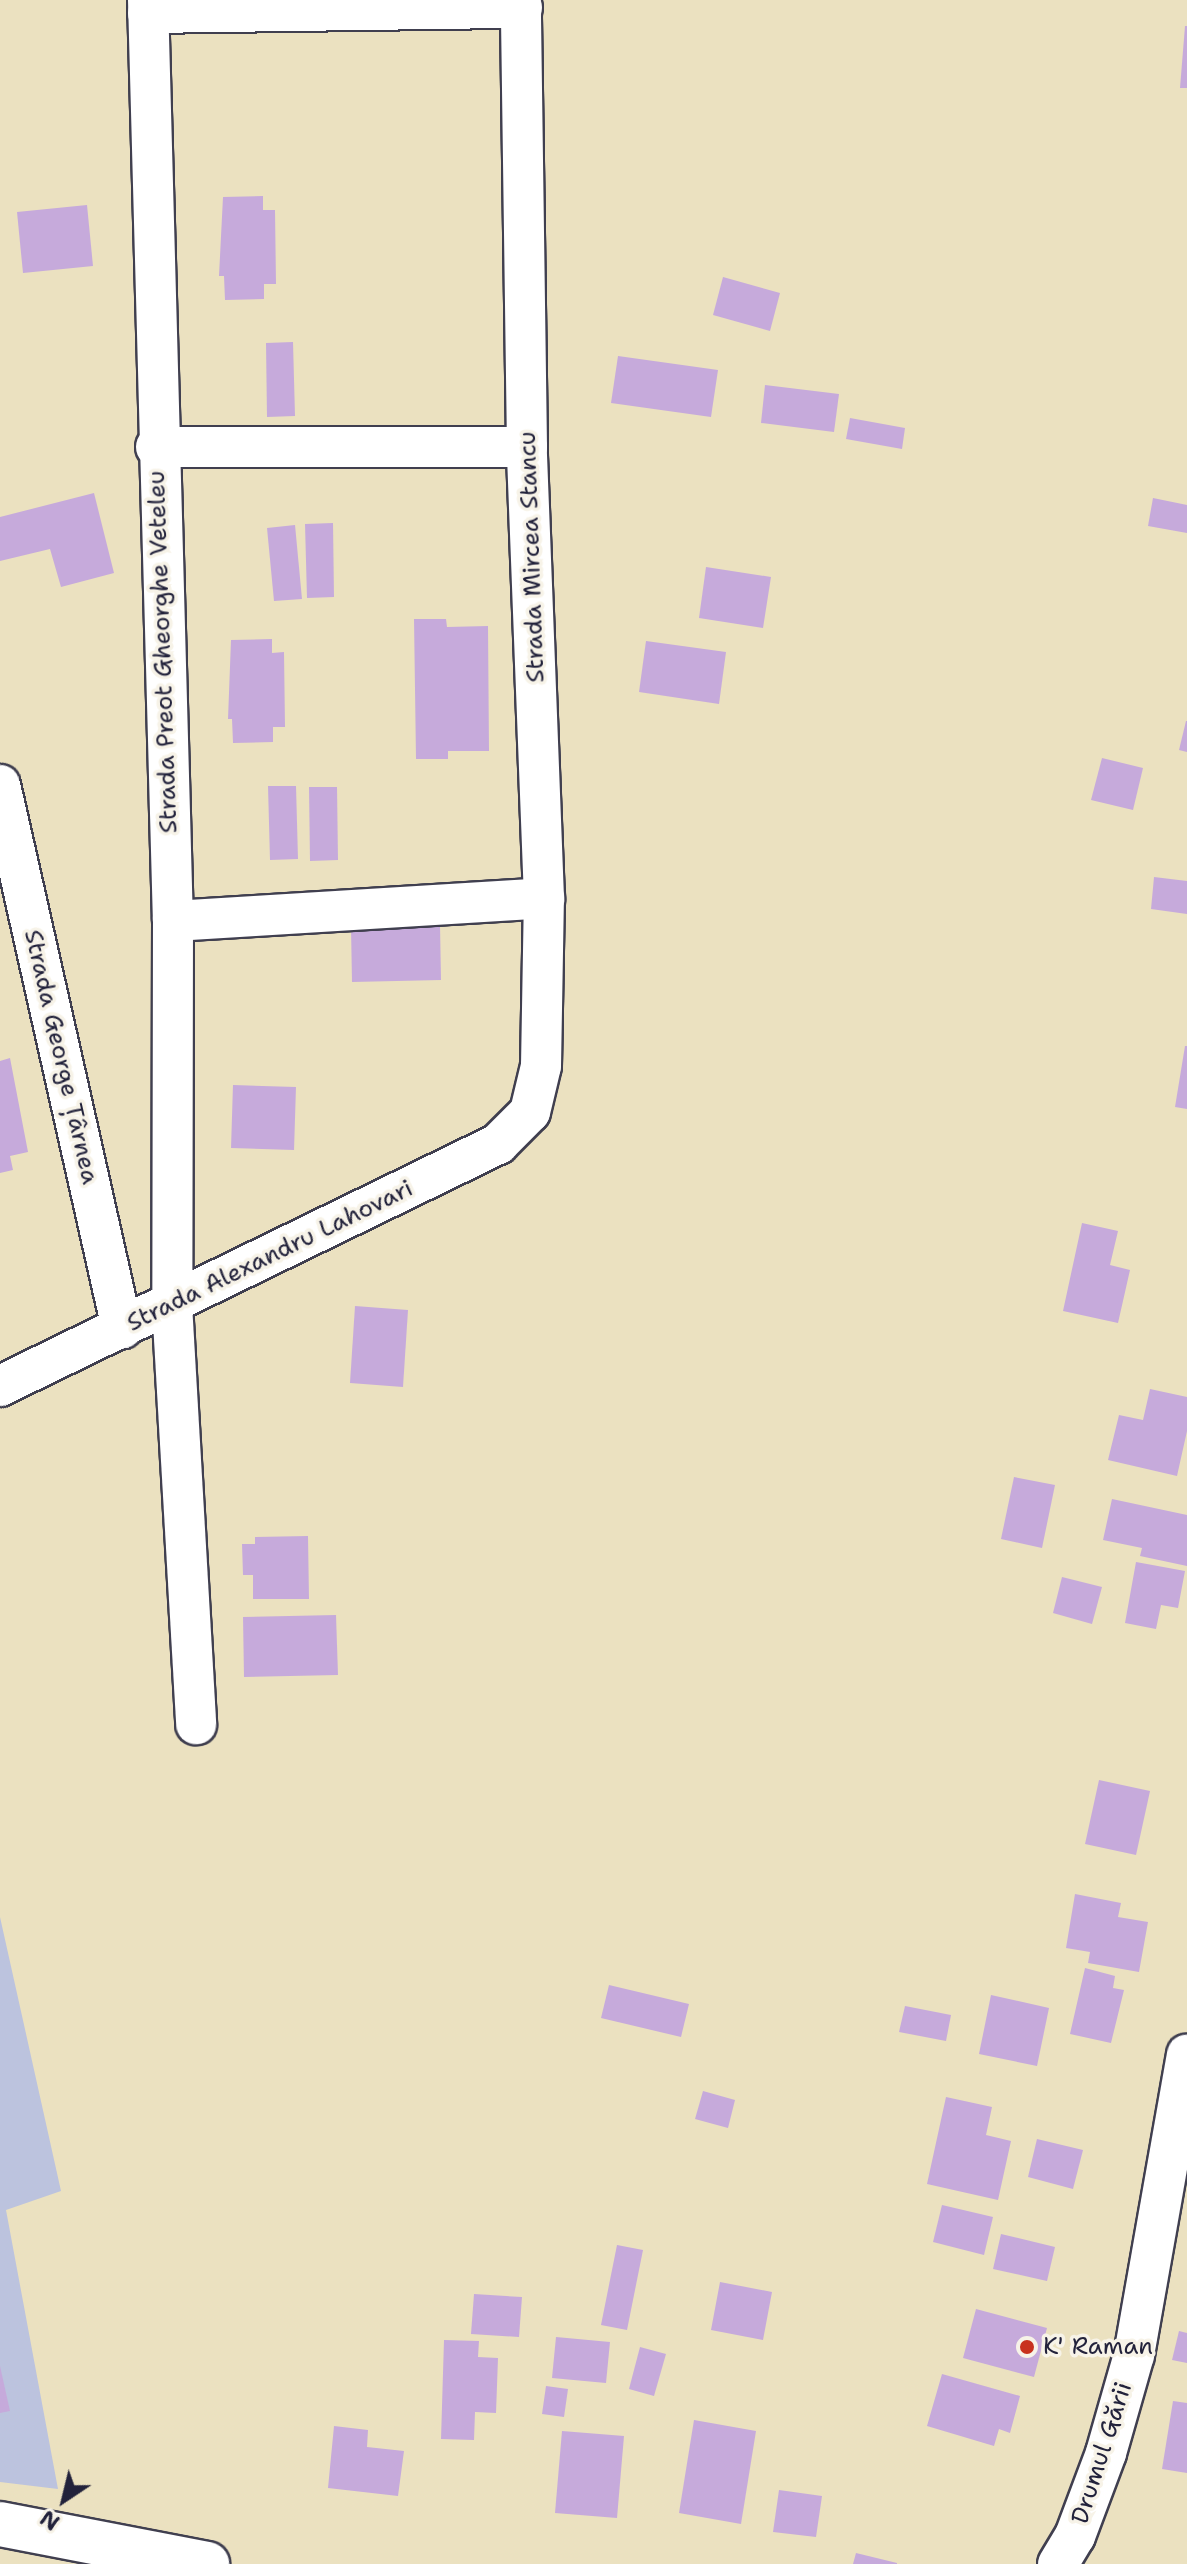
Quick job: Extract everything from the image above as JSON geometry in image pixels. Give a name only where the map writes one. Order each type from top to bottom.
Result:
[{"type":"main road","points":[[0,2524],[135,2558],[207,2564]]},
{"type":"street","points":[[148,6],[522,4]]},
{"type":"street","name":"Strada Mircea Stancu","points":[[522,4],[527,447],[544,898],[541,1066],[530,1112]]},
{"type":"street","name":"Strada Preot Gheorghe Veteleu","points":[[148,6],[156,447],[173,921],[172,1304],[196,1724]]},
{"type":"street","points":[[156,447],[527,447]]},
{"type":"street","name":"Strada George Țârnea","points":[[0,785],[15,920],[122,1328]]},
{"type":"street","points":[[173,921],[544,898]]},
{"type":"street","name":"Strada Alexandru Lahovari","points":[[0,1386],[498,1144],[530,1112]]},
{"type":"street","name":"Drumul Gării","points":[[1058,2564],[1075,2536],[1106,2453],[1134,2355],[1187,2055]]},
{"type":"shaded area","points":[[0,1917],[61,2191],[6,2210],[58,2489],[0,2482]]},
{"type":"building","points":[[1185,26],[1187,88],[1180,88]]},
{"type":"building","points":[[263,196],[263,210],[275,210],[276,284],[264,284],[264,299],[225,300],[224,276],[219,276],[223,197]]},
{"type":"building","points":[[87,205],[93,266],[23,273],[17,212]]},
{"type":"building","points":[[723,277],[780,293],[770,331],[713,315]]},
{"type":"building","points":[[293,342],[295,416],[267,417],[266,343]]},
{"type":"building","points":[[618,356],[718,370],[711,417],[611,403]]},
{"type":"building","points":[[765,385],[839,394],[834,432],[761,423]]},
{"type":"building","points":[[850,418],[905,428],[902,449],[846,439]]},
{"type":"building","points":[[94,493],[114,573],[61,587],[50,549],[0,561],[0,517]]},
{"type":"building","points":[[1153,498],[1187,505],[1187,533],[1148,526]]},
{"type":"building","points":[[333,523],[334,597],[307,598],[305,524]]},
{"type":"building","points":[[295,525],[302,599],[274,601],[267,528]]},
{"type":"building","points":[[706,567],[771,577],[763,628],[699,618]]},
{"type":"building","points":[[414,619],[446,619],[447,627],[488,626],[489,751],[448,751],[448,759],[416,759]]},
{"type":"building","points":[[272,639],[272,653],[284,652],[285,727],[273,727],[273,742],[233,743],[232,719],[228,719],[231,640]]},
{"type":"building","points":[[646,641],[726,652],[719,704],[639,692]]},
{"type":"building","points":[[1187,721],[1187,752],[1179,750]]},
{"type":"building","points":[[1102,758],[1143,768],[1133,810],[1091,800]]},
{"type":"building","points":[[268,786],[296,786],[298,859],[270,860]]},
{"type":"building","points":[[309,787],[337,787],[338,860],[310,861]]},
{"type":"building","points":[[1154,877],[1187,881],[1187,914],[1151,909]]},
{"type":"building","points":[[440,925],[441,980],[352,982],[351,927]]},
{"type":"building","points":[[1187,1046],[1187,1109],[1175,1107]]},
{"type":"building","points":[[10,1058],[28,1152],[10,1156],[13,1170],[0,1173],[0,1061]]},
{"type":"building","points":[[233,1085],[296,1087],[294,1150],[231,1148]]},
{"type":"building","points":[[1082,1223],[1118,1231],[1110,1265],[1130,1270],[1118,1323],[1063,1311]]},
{"type":"building","points":[[355,1306],[408,1310],[403,1387],[350,1383]]},
{"type":"building","points":[[1150,1389],[1187,1397],[1187,1431],[1177,1476],[1108,1460],[1119,1415],[1143,1420]]},
{"type":"building","points":[[1014,1477],[1055,1485],[1042,1548],[1001,1539]]},
{"type":"building","points":[[1112,1499],[1187,1515],[1187,1566],[1140,1556],[1142,1548],[1103,1540]]},
{"type":"building","points":[[308,1536],[309,1599],[253,1599],[253,1575],[243,1575],[242,1544],[255,1544],[255,1537]]},
{"type":"building","points":[[1136,1562],[1185,1571],[1178,1608],[1161,1605],[1156,1629],[1125,1623]]},
{"type":"building","points":[[1062,1577],[1102,1587],[1092,1624],[1053,1613]]},
{"type":"building","points":[[336,1615],[338,1675],[244,1677],[243,1617]]},
{"type":"building","points":[[1099,1780],[1150,1791],[1136,1855],[1085,1844]]},
{"type":"building","points":[[1075,1894],[1121,1903],[1118,1917],[1148,1922],[1139,1972],[1088,1963],[1090,1952],[1066,1948]]},
{"type":"building","points":[[1085,1968],[1115,1976],[1113,1988],[1124,1990],[1111,2043],[1070,2034]]},
{"type":"building","points":[[609,1985],[689,2004],[681,2037],[601,2018]]},
{"type":"building","points":[[991,1995],[1049,2008],[1037,2066],[979,2054]]},
{"type":"building","points":[[905,2006],[951,2015],[946,2041],[899,2032]]},
{"type":"building","points":[[703,2091],[735,2100],[728,2128],[695,2119]]},
{"type":"building","points":[[946,2097],[992,2107],[986,2135],[1011,2141],[998,2200],[927,2184]]},
{"type":"building","points":[[1037,2139],[1083,2150],[1073,2189],[1028,2177]]},
{"type":"building","points":[[942,2205],[993,2217],[984,2255],[933,2242]]},
{"type":"building","points":[[1001,2234],[1055,2247],[1047,2281],[993,2269]]},
{"type":"building","points":[[617,2245],[643,2250],[627,2330],[601,2325]]},
{"type":"building","points":[[720,2282],[772,2292],[763,2340],[711,2330]]},
{"type":"building","points":[[474,2294],[522,2297],[519,2337],[471,2334]]},
{"type":"building","points":[[976,2309],[1047,2328],[1034,2377],[963,2358]]},
{"type":"building","points":[[1179,2331],[1187,2333],[1187,2363],[1172,2360]]},
{"type":"building","points":[[556,2337],[610,2342],[606,2383],[552,2378]]},
{"type":"building","points":[[444,2340],[479,2341],[478,2357],[498,2358],[496,2413],[475,2412],[474,2440],[441,2439]]},
{"type":"building","points":[[640,2347],[666,2354],[654,2396],[629,2389]]},
{"type":"building","points":[[0,2366],[10,2411],[0,2413]]},
{"type":"building","points":[[942,2374],[1020,2396],[1010,2433],[999,2429],[994,2446],[927,2426]]},
{"type":"building","points":[[546,2386],[568,2389],[564,2417],[542,2414]]},
{"type":"building","points":[[1173,2401],[1187,2403],[1187,2473],[1162,2469]]},
{"type":"building","points":[[694,2420],[756,2431],[741,2524],[679,2513]]},
{"type":"building","points":[[334,2426],[368,2430],[367,2447],[404,2451],[398,2496],[328,2488]]},
{"type":"building","points":[[562,2431],[624,2436],[617,2518],[555,2513]]},
{"type":"building","points":[[779,2490],[822,2496],[816,2537],[773,2532]]},
{"type":"building","points":[[856,2553],[897,2563],[897,2564],[853,2564]]},
{"type":"place","name":"K' Raman","points":[[1027,2347]]}]
